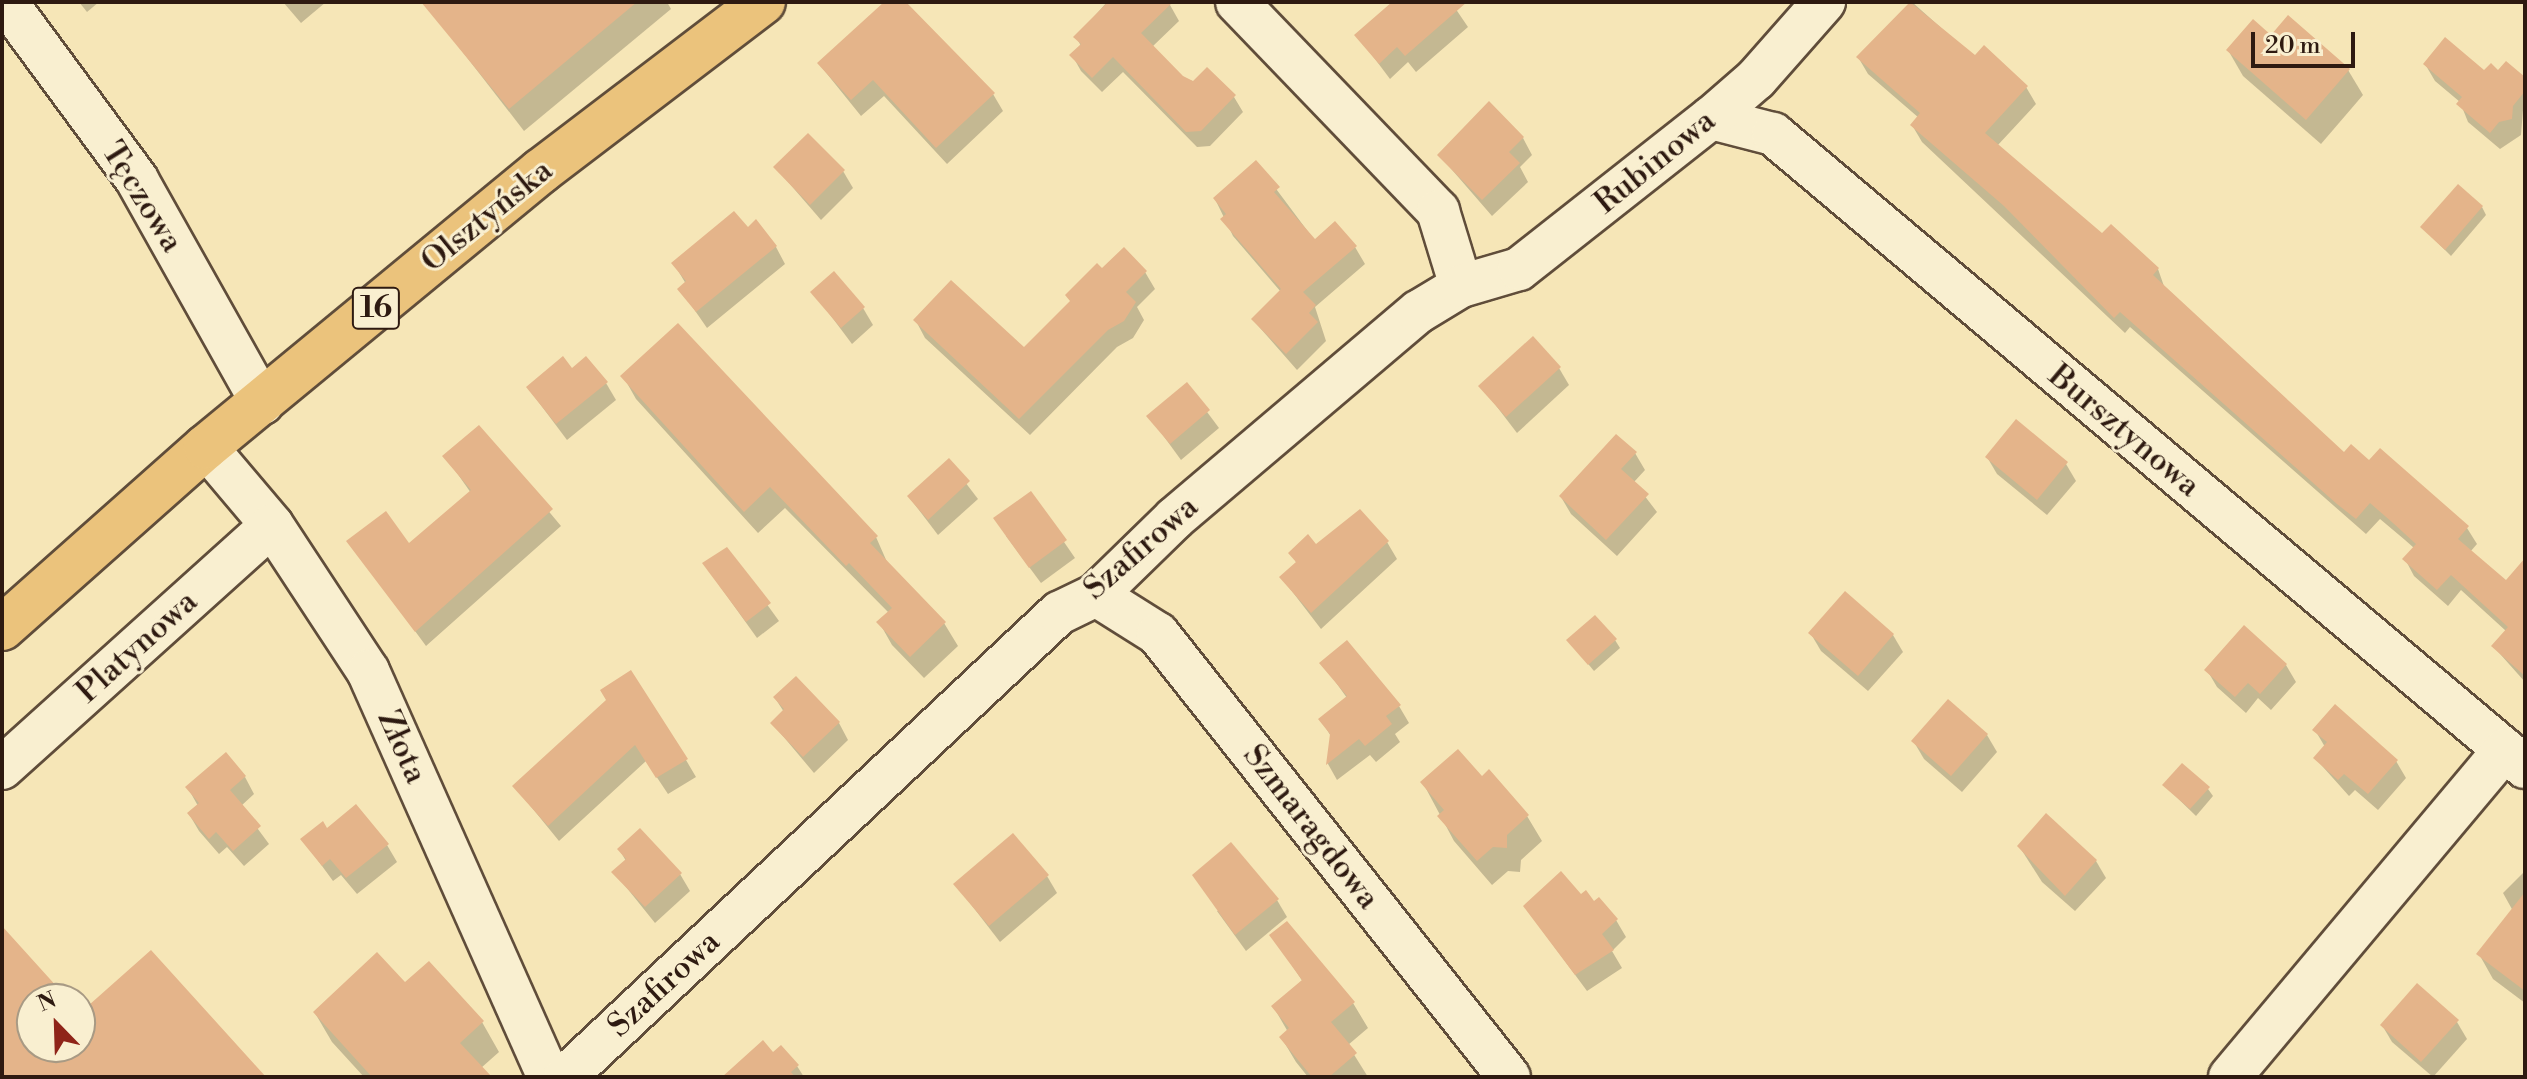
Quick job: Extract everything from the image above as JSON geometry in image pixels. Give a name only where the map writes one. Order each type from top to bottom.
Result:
[{"type":"main road","name":"Olsztyńska","points":[[2,628],[206,447],[541,171],[763,2]]},
{"type":"street","points":[[1237,2],[1438,211],[1461,286]]},
{"type":"street","name":"Rubinowa","points":[[1461,286],[1519,269],[1756,79],[1824,2]]},
{"type":"street","name":"Tęczowa","points":[[10,19],[137,180],[262,403]]},
{"type":"street","name":"Bursztynowa","points":[[1711,118],[1773,134],[2515,758]]},
{"type":"street","name":"Szafirowa","points":[[565,1077],[1059,613],[1096,595],[1175,518],[1314,400],[1418,312],[1461,286]]},
{"type":"street","name":"Złota","points":[[206,447],[272,525],[368,671],[549,1077]]},
{"type":"street","name":"Platynowa","points":[[2,768],[272,525]]},
{"type":"street","name":"Szmaragdowa","points":[[1096,595],[1158,634],[1509,1077]]},
{"type":"street","points":[[2230,1077],[2515,758]]},
{"type":"building","points":[[421,2],[637,2],[509,109]]},
{"type":"building","points":[[884,2],[906,2],[995,93],[936,148],[873,80],[851,100],[817,63]]},
{"type":"building","points":[[1108,2],[1173,2],[1141,33],[1183,76],[1193,81],[1207,67],[1236,95],[1201,131],[1186,132],[1113,57],[1092,78],[1069,55],[1081,44],[1073,37]]},
{"type":"building","points":[[1392,2],[1467,2],[1405,56],[1397,47],[1379,64],[1354,35]]},
{"type":"building","points":[[1910,2],[1975,55],[1984,45],[2028,86],[1985,133],[2102,233],[2111,224],[2159,268],[2153,275],[2344,452],[2351,444],[2369,460],[2380,448],[2469,526],[2458,539],[2506,580],[2525,558],[2525,676],[2491,646],[2508,627],[2451,575],[2437,590],[2402,559],[2416,544],[2393,523],[2370,503],[2356,519],[2337,504],[2120,312],[2114,318],[2004,206],[1910,125],[1920,113],[1856,57]]},
{"type":"building","points":[[2288,15],[2350,69],[2306,120],[2226,50],[2253,19],[2271,35]]},
{"type":"building","points":[[2445,37],[2484,70],[2491,63],[2498,70],[2506,61],[2525,77],[2525,91],[2513,106],[2512,119],[2499,122],[2490,133],[2456,104],[2462,97],[2423,64]]},
{"type":"building","points":[[1489,101],[1524,137],[1509,152],[1520,163],[1482,200],[1437,155]]},
{"type":"building","points":[[808,133],[845,170],[810,205],[773,167]]},
{"type":"building","points":[[1256,160],[1280,187],[1274,192],[1315,239],[1335,221],[1357,246],[1303,292],[1316,305],[1309,313],[1318,322],[1286,354],[1251,319],[1281,289],[1220,219],[1226,214],[1213,198]]},
{"type":"building","points":[[2458,184],[2483,206],[2445,250],[2420,227]]},
{"type":"building","points":[[734,211],[748,227],[756,219],[777,246],[696,312],[677,289],[686,281],[671,263]]},
{"type":"building","points":[[1124,247],[1147,271],[1126,292],[1136,302],[1124,321],[1108,330],[1019,419],[913,320],[951,280],[1024,347],[1070,301],[1065,295],[1097,263],[1102,268]]},
{"type":"building","points":[[834,271],[865,307],[841,328],[810,292]]},
{"type":"building","points":[[678,323],[878,536],[870,543],[946,622],[910,657],[876,622],[892,608],[849,563],[846,566],[770,487],[744,512],[620,376]]},
{"type":"building","points":[[1533,336],[1561,367],[1506,417],[1478,386]]},
{"type":"building","points":[[563,356],[572,368],[586,356],[608,382],[556,424],[526,387]]},
{"type":"building","points":[[1187,382],[1210,410],[1170,444],[1146,416]]},
{"type":"building","points":[[2016,419],[2068,462],[2037,500],[1985,457]]},
{"type":"building","points":[[479,425],[553,509],[415,632],[346,541],[386,511],[409,543],[471,490],[442,456]]},
{"type":"building","points":[[1616,434],[1637,452],[1621,469],[1649,494],[1606,540],[1559,496]]},
{"type":"building","points":[[949,458],[970,481],[928,520],[907,496]]},
{"type":"building","points":[[1031,491],[1067,540],[1029,568],[993,518]]},
{"type":"building","points":[[1360,509],[1389,541],[1311,613],[1279,577],[1296,562],[1288,553],[1308,534],[1316,544]]},
{"type":"building","points":[[727,547],[771,603],[746,622],[702,563]]},
{"type":"building","points":[[1845,591],[1894,634],[1858,676],[1808,633]]},
{"type":"building","points":[[1595,615],[1617,639],[1588,665],[1566,640]]},
{"type":"building","points":[[2244,625],[2287,664],[2260,694],[2248,683],[2235,697],[2204,670]]},
{"type":"building","points":[[1347,640],[1401,705],[1386,716],[1392,724],[1365,746],[1359,739],[1326,765],[1330,734],[1318,719],[1347,696],[1319,663]]},
{"type":"building","points":[[631,670],[688,759],[656,778],[635,745],[548,826],[512,786],[606,700],[600,690]]},
{"type":"building","points":[[796,676],[840,722],[803,757],[770,723],[784,709],[773,697]]},
{"type":"building","points":[[1948,699],[1988,734],[1951,776],[1911,741]]},
{"type":"building","points":[[2335,704],[2398,760],[2368,794],[2344,774],[2338,780],[2313,758],[2327,742],[2312,730]]},
{"type":"building","points":[[1458,749],[1482,776],[1489,769],[1529,815],[1507,835],[1507,848],[1493,847],[1477,861],[1437,816],[1444,810],[1420,782]]},
{"type":"building","points":[[226,752],[246,776],[230,790],[261,826],[233,851],[216,832],[209,839],[187,813],[199,803],[185,787]]},
{"type":"building","points":[[2182,763],[2210,787],[2190,809],[2162,785]]},
{"type":"building","points":[[356,804],[389,844],[346,878],[330,859],[322,866],[300,839],[323,821],[327,828]]},
{"type":"building","points":[[2046,813],[2097,860],[2065,896],[2017,846]]},
{"type":"building","points":[[640,828],[682,873],[645,907],[611,872],[626,859],[617,849]]},
{"type":"building","points":[[1013,833],[1049,875],[989,926],[953,884]]},
{"type":"building","points":[[1231,842],[1279,899],[1235,935],[1192,875]]},
{"type":"building","points":[[1561,871],[1581,894],[1586,890],[1594,901],[1599,897],[1618,919],[1602,934],[1614,950],[1575,975],[1523,906]]},
{"type":"building","points":[[2525,892],[2525,991],[2476,954]]},
{"type":"building","points":[[1287,921],[1355,1002],[1331,1022],[1357,1053],[1329,1077],[1312,1077],[1279,1037],[1289,1028],[1271,1006],[1302,980],[1269,935]]},
{"type":"building","points":[[2,926],[54,983],[16,983],[16,1063],[96,1063],[96,999],[151,950],[266,1077],[2,1077]]},
{"type":"building","points":[[377,952],[405,982],[429,961],[484,1021],[460,1043],[492,1077],[372,1077],[313,1012]]},
{"type":"building","points":[[2417,983],[2459,1020],[2421,1062],[2380,1025]]},
{"type":"building","points":[[763,1040],[773,1052],[781,1045],[799,1065],[791,1072],[795,1077],[722,1077]]}]
